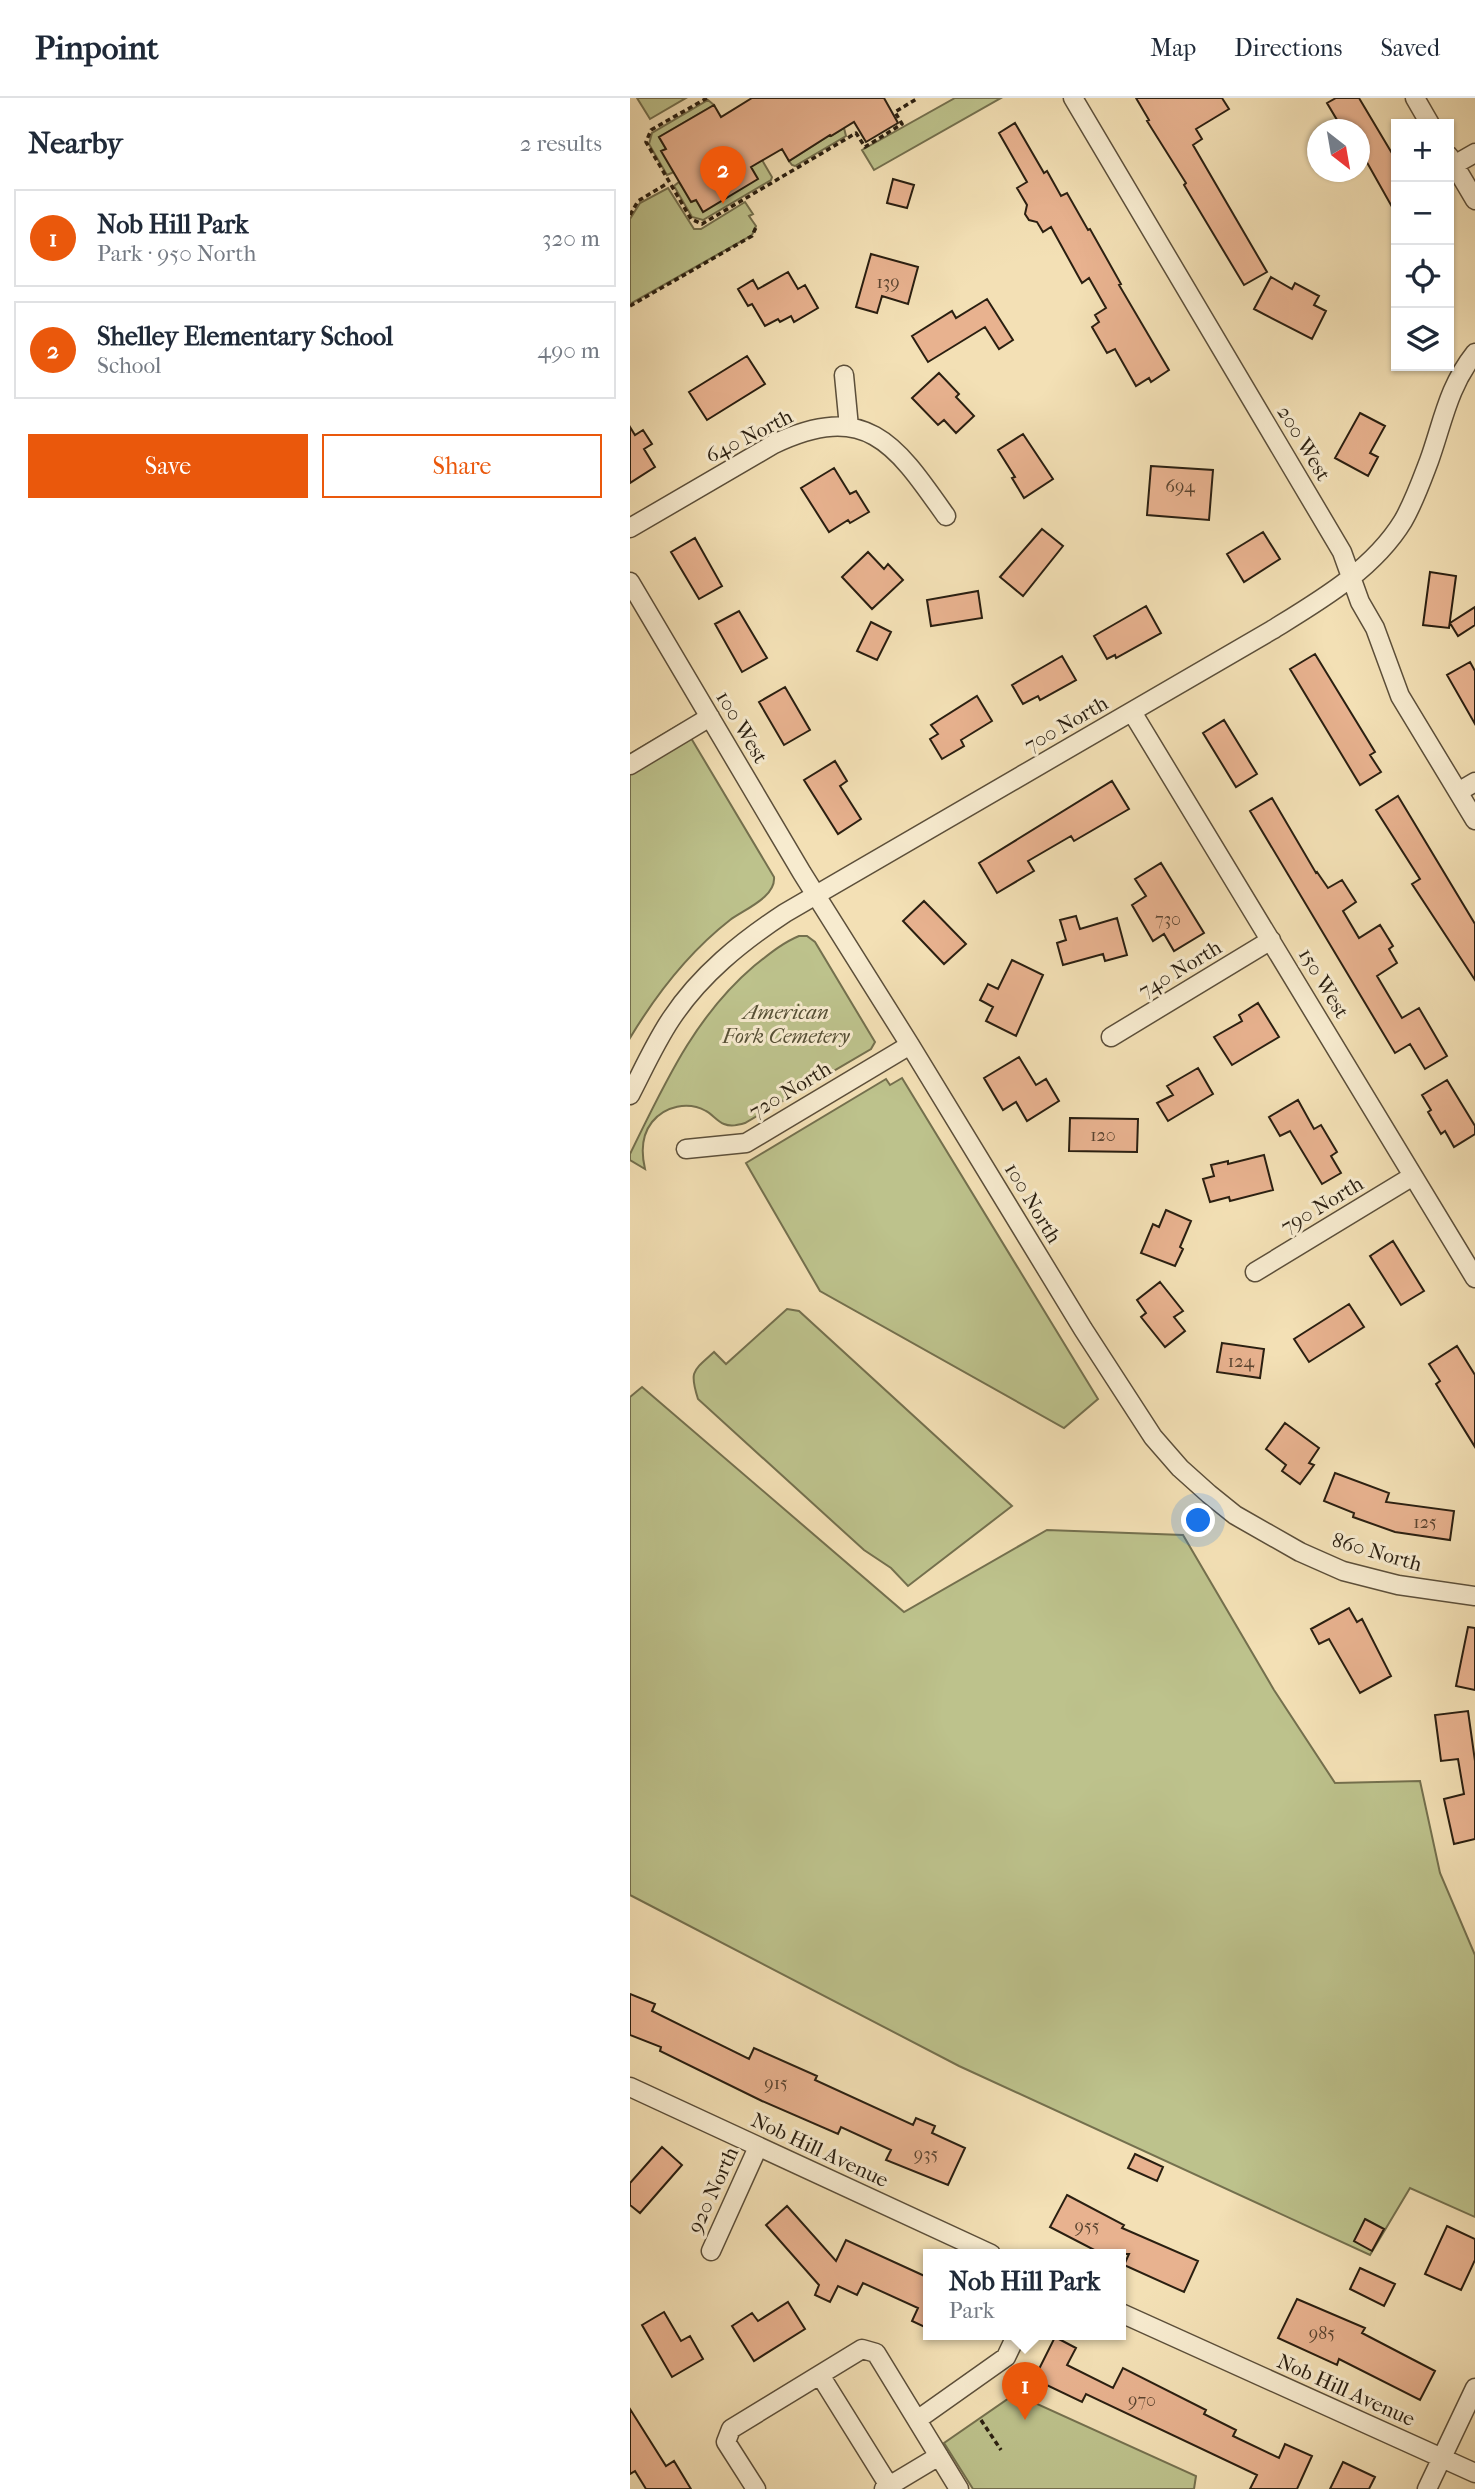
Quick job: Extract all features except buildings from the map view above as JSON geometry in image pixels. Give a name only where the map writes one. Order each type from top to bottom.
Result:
[{"type":"street","name":"200 West","points":[[1073,98],[1335,540],[1360,603],[1375,628],[1400,696],[1475,820]]},
{"type":"street","points":[[1415,98],[1427,119]]},
{"type":"street","points":[[1454,159],[1475,153]]},
{"type":"street","points":[[1454,163],[1475,200]]},
{"type":"street","name":"700 North","points":[[630,1095],[671,1018],[701,981],[743,942],[816,895],[1316,603],[1351,577],[1387,543],[1401,523],[1420,484],[1444,408],[1475,353]]},
{"type":"street","points":[[844,375],[849,427]]},
{"type":"street","name":"640 North","points":[[630,528],[775,444],[822,426],[849,427],[877,436],[896,450],[946,516]]},
{"type":"street","name":"100 West","points":[[630,582],[816,895]]},
{"type":"street","name":"150 West","points":[[1132,712],[1475,1278]]},
{"type":"street","points":[[630,765],[710,717]]},
{"type":"street","points":[[1458,792],[1475,782]]},
{"type":"street","name":"100 North","points":[[816,895],[1140,1418],[1180,1468],[1235,1515]]},
{"type":"street","name":"740 North","points":[[1111,1037],[1271,940]]},
{"type":"street","name":"720 North","points":[[686,1149],[746,1143],[910,1045]]},
{"type":"street","name":"790 North","points":[[1255,1272],[1413,1176]]},
{"type":"street","name":"860 North","points":[[1235,1515],[1300,1552],[1343,1571],[1398,1585],[1475,1595]]},
{"type":"street","name":"Nob Hill Avenue","points":[[630,2087],[980,2249]]},
{"type":"street","name":"920 North","points":[[710,2251],[758,2147]]},
{"type":"street","name":"Nob Hill Avenue","points":[[1126,2315],[1475,2473]]},
{"type":"street","points":[[917,2420],[1006,2357],[1014,2340]]},
{"type":"street","points":[[756,2489],[726,2442],[731,2429],[862,2349],[876,2353],[959,2489]]},
{"type":"street","points":[[820,2375],[888,2488],[939,2456]]},
{"type":"street","points":[[1427,2489],[1475,2388]]},
{"type":"path","points":[[707,98],[651,130],[646,142],[691,219],[702,224],[856,133],[864,146],[902,124],[895,112],[918,98]]},
{"type":"path","points":[[630,215],[638,201],[669,183]]},
{"type":"path","points":[[630,306],[752,236],[757,225]]},
{"type":"path","points":[[981,2420],[1001,2450]]},
{"type":"green space","points":[[637,98],[686,98],[650,119]]},
{"type":"green space","points":[[955,98],[1001,98],[874,170],[862,150]]},
{"type":"green space","points":[[708,100],[714,105],[659,137],[666,149],[662,151],[674,172],[667,175],[649,144],[652,133]]},
{"type":"green space","points":[[844,128],[846,136],[795,166],[789,161],[830,135]]},
{"type":"green space","points":[[762,160],[772,177],[771,180],[703,220],[692,217],[674,186],[679,182],[692,202]]},
{"type":"green space","points":[[668,188],[694,229],[701,229],[745,202],[753,214],[749,216],[756,226],[752,235],[630,304],[630,219],[640,203]]},
{"type":"green space","name":"American Fork Cemetery","points":[[682,723],[774,877],[773,884],[765,896],[715,932],[687,960],[651,1005],[630,1038],[630,754]]},
{"type":"green space","name":"American Fork Cemetery","points":[[799,936],[807,936],[815,942],[875,1042],[871,1049],[745,1123],[727,1125],[706,1111],[692,1106],[663,1112],[652,1122],[644,1139],[645,1169],[630,1160],[630,1154],[668,1078],[714,1007],[754,966]]},
{"type":"green space","points":[[902,1078],[1098,1399],[1064,1428],[820,1291],[746,1163],[886,1079],[890,1085]]},
{"type":"green space","points":[[787,1309],[799,1311],[1012,1506],[908,1586],[891,1568],[864,1550],[698,1399],[694,1377],[701,1363],[714,1352],[726,1364]]},
{"type":"green space","points":[[642,1387],[904,1612],[1047,1530],[1183,1535],[1274,1690],[1335,1783],[1420,1781],[1440,1873],[1475,1955],[1475,2217],[1410,2188],[1370,2255],[959,2066],[630,1895],[630,1397]]},
{"type":"green space","points":[[1015,2394],[1196,2476],[1194,2489],[973,2489],[944,2443]]},
{"type":"place","name":"Shelley Elementary School","points":[[723,204]]},
{"type":"place","name":"Nob Hill Park","points":[[1025,2420]]}]
